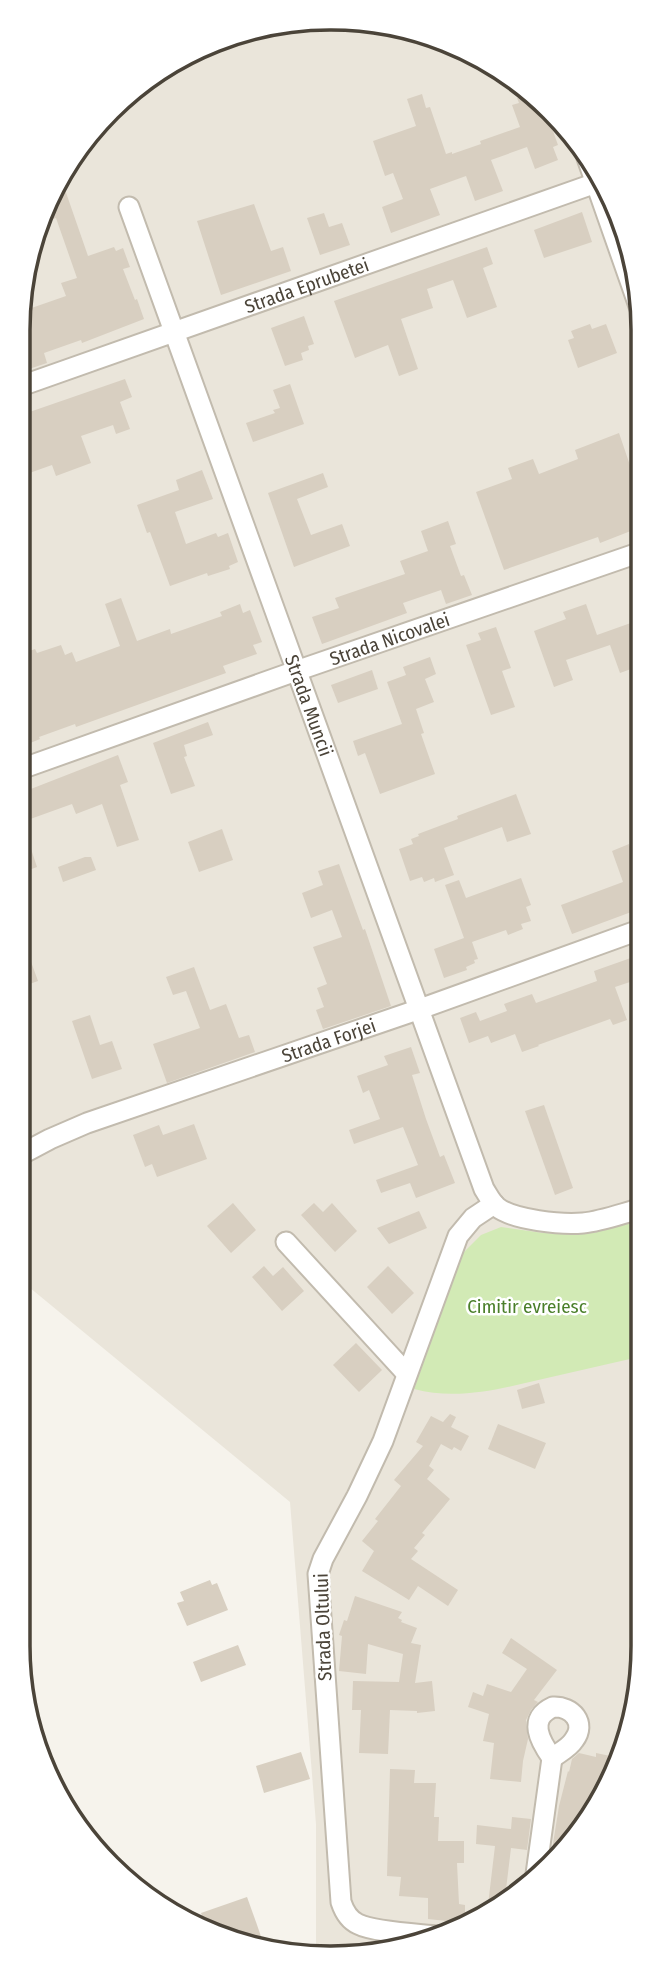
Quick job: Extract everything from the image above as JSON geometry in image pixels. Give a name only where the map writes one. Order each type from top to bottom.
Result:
[{"type":"street","name":"Strada Eprubetei","points":[[30,383],[593,184]]},
{"type":"street","points":[[604,206],[622,257]]},
{"type":"street","name":"Strada Muncii","points":[[130,207],[484,1189],[494,1204]]},
{"type":"street","name":"Strada Nicovalei","points":[[30,766],[631,555]]},
{"type":"street","name":"Strada Forjei","points":[[30,1150],[87,1123],[631,933]]},
{"type":"street","points":[[494,1204],[508,1213],[541,1221],[572,1223],[631,1211]]},
{"type":"street","name":"Strada Oltului","points":[[417,1933],[357,1924],[350,1919],[341,1902],[318,1574],[323,1559],[371,1469],[458,1236],[473,1217],[494,1204]]},
{"type":"street","points":[[286,1242],[407,1374]]},
{"type":"street","points":[[537,1864],[552,1758]]},
{"type":"shaded area","points":[[350,30],[408,40],[464,61],[514,92],[557,132],[581,163],[608,215],[621,253],[631,311],[629,1685],[621,1723],[600,1779],[581,1813],[557,1844],[529,1872],[498,1896],[446,1923],[408,1936],[370,1944],[316,1946],[316,1824],[290,1502],[30,1288],[30,311],[40,253],[61,197],[92,147],[132,104],[180,70],[234,46],[291,32]]},
{"type":"green space","name":"Cimitir evreiesc","points":[[631,1223],[631,1359],[481,1392],[448,1394],[414,1389],[463,1253],[481,1235],[501,1227],[543,1233],[593,1233]]},
{"type":"building","points":[[422,94],[426,108],[430,107],[446,154],[452,154],[520,127],[512,105],[519,103],[517,98],[520,97],[551,126],[558,145],[553,147],[558,160],[535,169],[527,147],[491,160],[503,191],[475,201],[466,176],[430,189],[440,215],[391,233],[382,207],[403,199],[393,173],[385,176],[373,141],[416,126],[407,99]]},
{"type":"building","points":[[65,190],[88,256],[114,247],[116,251],[123,248],[130,267],[123,269],[144,319],[82,343],[81,340],[44,353],[47,363],[30,369],[30,308],[66,296],[61,283],[77,278],[56,218],[51,219]]},
{"type":"building","points":[[254,204],[271,251],[283,247],[291,271],[221,295],[197,221]]},
{"type":"building","points":[[582,212],[592,242],[544,258],[534,230]]},
{"type":"building","points":[[324,213],[329,227],[342,223],[350,245],[320,255],[307,218]]},
{"type":"building","points":[[487,247],[493,264],[483,268],[497,307],[467,318],[453,280],[427,289],[433,308],[401,319],[418,369],[399,376],[388,345],[355,358],[334,301]]},
{"type":"building","points":[[304,316],[314,344],[301,353],[303,360],[285,366],[271,328]]},
{"type":"building","points":[[590,324],[592,329],[606,324],[617,353],[578,368],[568,340],[574,338],[571,331]]},
{"type":"building","points":[[125,379],[132,397],[120,402],[130,429],[116,434],[113,425],[81,436],[91,463],[56,476],[52,465],[30,473],[30,412]]},
{"type":"building","points":[[290,384],[304,424],[253,442],[246,423],[275,413],[273,410],[280,408],[273,390]]},
{"type":"building","points":[[619,433],[631,468],[631,531],[600,543],[598,537],[504,570],[476,492],[512,479],[508,468],[533,459],[539,474],[578,459],[575,450]]},
{"type":"building","points":[[202,470],[213,499],[175,512],[186,544],[216,533],[218,537],[228,533],[238,562],[229,566],[230,569],[208,576],[207,573],[170,586],[137,505],[179,490],[176,480]]},
{"type":"building","points":[[323,473],[328,487],[297,499],[311,535],[342,524],[350,546],[294,567],[268,493]]},
{"type":"building","points":[[448,521],[456,544],[450,546],[461,576],[464,575],[472,595],[446,604],[441,590],[403,603],[407,613],[322,644],[312,617],[339,608],[335,598],[405,574],[400,561],[428,551],[421,531]]},
{"type":"building","points":[[121,598],[137,641],[170,629],[171,634],[222,616],[220,612],[240,604],[243,613],[250,610],[262,642],[253,645],[257,654],[223,666],[226,673],[76,727],[75,724],[30,743],[30,651],[35,649],[37,653],[61,645],[65,655],[72,652],[76,662],[120,646],[105,604]]},
{"type":"building","points":[[586,604],[597,635],[631,623],[631,669],[620,673],[610,645],[566,660],[573,680],[554,687],[534,631],[566,619],[563,612]]},
{"type":"building","points":[[496,627],[511,668],[502,671],[515,707],[491,715],[466,645],[481,640],[478,633]]},
{"type":"building","points":[[430,657],[436,674],[425,679],[434,702],[416,709],[424,733],[421,734],[435,774],[380,794],[365,753],[358,756],[353,741],[402,724],[387,682],[406,675],[403,667]]},
{"type":"building","points":[[372,670],[378,689],[338,703],[331,685]]},
{"type":"building","points":[[208,722],[213,735],[184,745],[187,756],[184,757],[195,786],[171,794],[153,743]]},
{"type":"building","points":[[118,755],[128,782],[120,785],[139,840],[117,847],[102,804],[76,814],[72,804],[30,819],[30,789]]},
{"type":"building","points":[[516,794],[531,834],[507,842],[502,827],[444,848],[454,875],[435,882],[434,878],[424,882],[422,877],[410,881],[399,849],[413,844],[411,839],[458,819],[457,816]]},
{"type":"building","points":[[222,829],[233,860],[199,872],[188,842]]},
{"type":"building","points":[[629,844],[631,850],[631,912],[572,934],[561,905],[623,882],[612,851]]},
{"type":"building","points":[[30,846],[37,867],[30,870]]},
{"type":"building","points":[[91,857],[96,870],[63,882],[58,867]]},
{"type":"building","points":[[339,864],[391,1006],[323,1029],[316,1010],[324,1007],[317,988],[327,984],[313,947],[342,937],[332,910],[311,918],[302,893],[323,885],[318,871]]},
{"type":"building","points":[[521,878],[531,905],[526,907],[531,921],[521,924],[523,929],[508,935],[506,930],[472,942],[478,959],[474,960],[475,963],[466,967],[467,970],[444,978],[434,949],[464,938],[445,885],[459,880],[466,898]]},
{"type":"building","points":[[631,958],[631,982],[615,987],[627,1020],[613,1025],[610,1019],[522,1052],[515,1034],[491,1043],[488,1036],[469,1043],[460,1018],[476,1012],[480,1021],[507,1011],[504,1004],[532,994],[536,1003],[597,981],[594,971]]},
{"type":"building","points":[[30,959],[38,981],[30,984]]},
{"type":"building","points":[[194,967],[210,1010],[226,1004],[239,1038],[249,1035],[255,1052],[167,1083],[153,1044],[200,1028],[186,991],[173,995],[166,977]]},
{"type":"building","points":[[90,1015],[100,1045],[112,1041],[122,1069],[92,1079],[72,1021]]},
{"type":"building","points":[[411,1047],[420,1073],[412,1075],[426,1119],[440,1157],[444,1155],[455,1183],[416,1198],[410,1183],[381,1193],[376,1180],[418,1165],[403,1127],[354,1144],[349,1130],[380,1119],[369,1090],[363,1093],[357,1076],[388,1065],[384,1056]]},
{"type":"building","points":[[544,1105],[573,1188],[555,1195],[525,1111]]},
{"type":"building","points":[[194,1124],[207,1159],[157,1177],[152,1164],[145,1167],[133,1135],[159,1125],[163,1135]]},
{"type":"building","points":[[233,1203],[256,1230],[231,1253],[207,1226]]},
{"type":"building","points":[[314,1203],[323,1212],[332,1203],[357,1231],[335,1252],[301,1215]]},
{"type":"building","points":[[419,1211],[427,1228],[389,1244],[377,1228]]},
{"type":"building","points":[[264,1266],[273,1276],[283,1267],[304,1291],[282,1311],[252,1277]]},
{"type":"building","points":[[388,1266],[414,1293],[392,1314],[367,1287]]},
{"type":"building","points":[[356,1343],[382,1370],[359,1392],[333,1365]]},
{"type":"building","points":[[539,1383],[545,1403],[522,1409],[517,1390]]},
{"type":"building","points":[[450,1414],[456,1417],[451,1427],[469,1436],[461,1451],[441,1444],[429,1466],[434,1470],[427,1479],[450,1499],[422,1533],[425,1535],[414,1548],[418,1551],[411,1559],[458,1590],[448,1606],[418,1586],[409,1600],[362,1571],[374,1551],[362,1541],[378,1521],[375,1519],[401,1486],[394,1480],[423,1446],[416,1442],[431,1416],[443,1422]]},
{"type":"building","points":[[498,1424],[546,1443],[535,1469],[488,1449]]},
{"type":"building","points":[[210,1580],[212,1585],[217,1583],[228,1610],[187,1626],[177,1603],[184,1601],[180,1592]]},
{"type":"building","points":[[355,1596],[402,1612],[398,1618],[401,1622],[417,1628],[411,1643],[421,1645],[415,1683],[432,1681],[435,1711],[417,1713],[390,1710],[388,1754],[359,1753],[361,1710],[352,1710],[353,1681],[399,1682],[403,1654],[368,1644],[366,1674],[339,1671],[342,1636],[339,1635]]},
{"type":"building","points":[[511,1638],[557,1670],[534,1700],[538,1702],[526,1720],[528,1739],[521,1782],[490,1779],[494,1743],[483,1741],[489,1714],[468,1707],[473,1692],[483,1696],[487,1684],[511,1692],[527,1669],[502,1653]]},
{"type":"building","points":[[238,1645],[246,1665],[201,1682],[193,1662]]},
{"type":"building","points":[[301,1752],[310,1779],[264,1793],[256,1766]]},
{"type":"building","points":[[579,1753],[596,1757],[596,1753],[610,1756],[581,1813],[552,1849],[559,1806],[572,1759]]},
{"type":"building","points":[[390,1769],[415,1770],[414,1783],[436,1783],[434,1817],[439,1817],[438,1841],[464,1841],[464,1863],[457,1863],[459,1904],[465,1905],[465,1914],[450,1921],[428,1919],[428,1898],[399,1896],[401,1877],[387,1876]]},
{"type":"building","points":[[512,1817],[531,1819],[527,1850],[511,1848],[506,1890],[488,1902],[495,1846],[476,1844],[477,1825],[511,1829]]},
{"type":"building","points":[[247,1897],[261,1938],[215,1923],[202,1917],[201,1913]]}]
